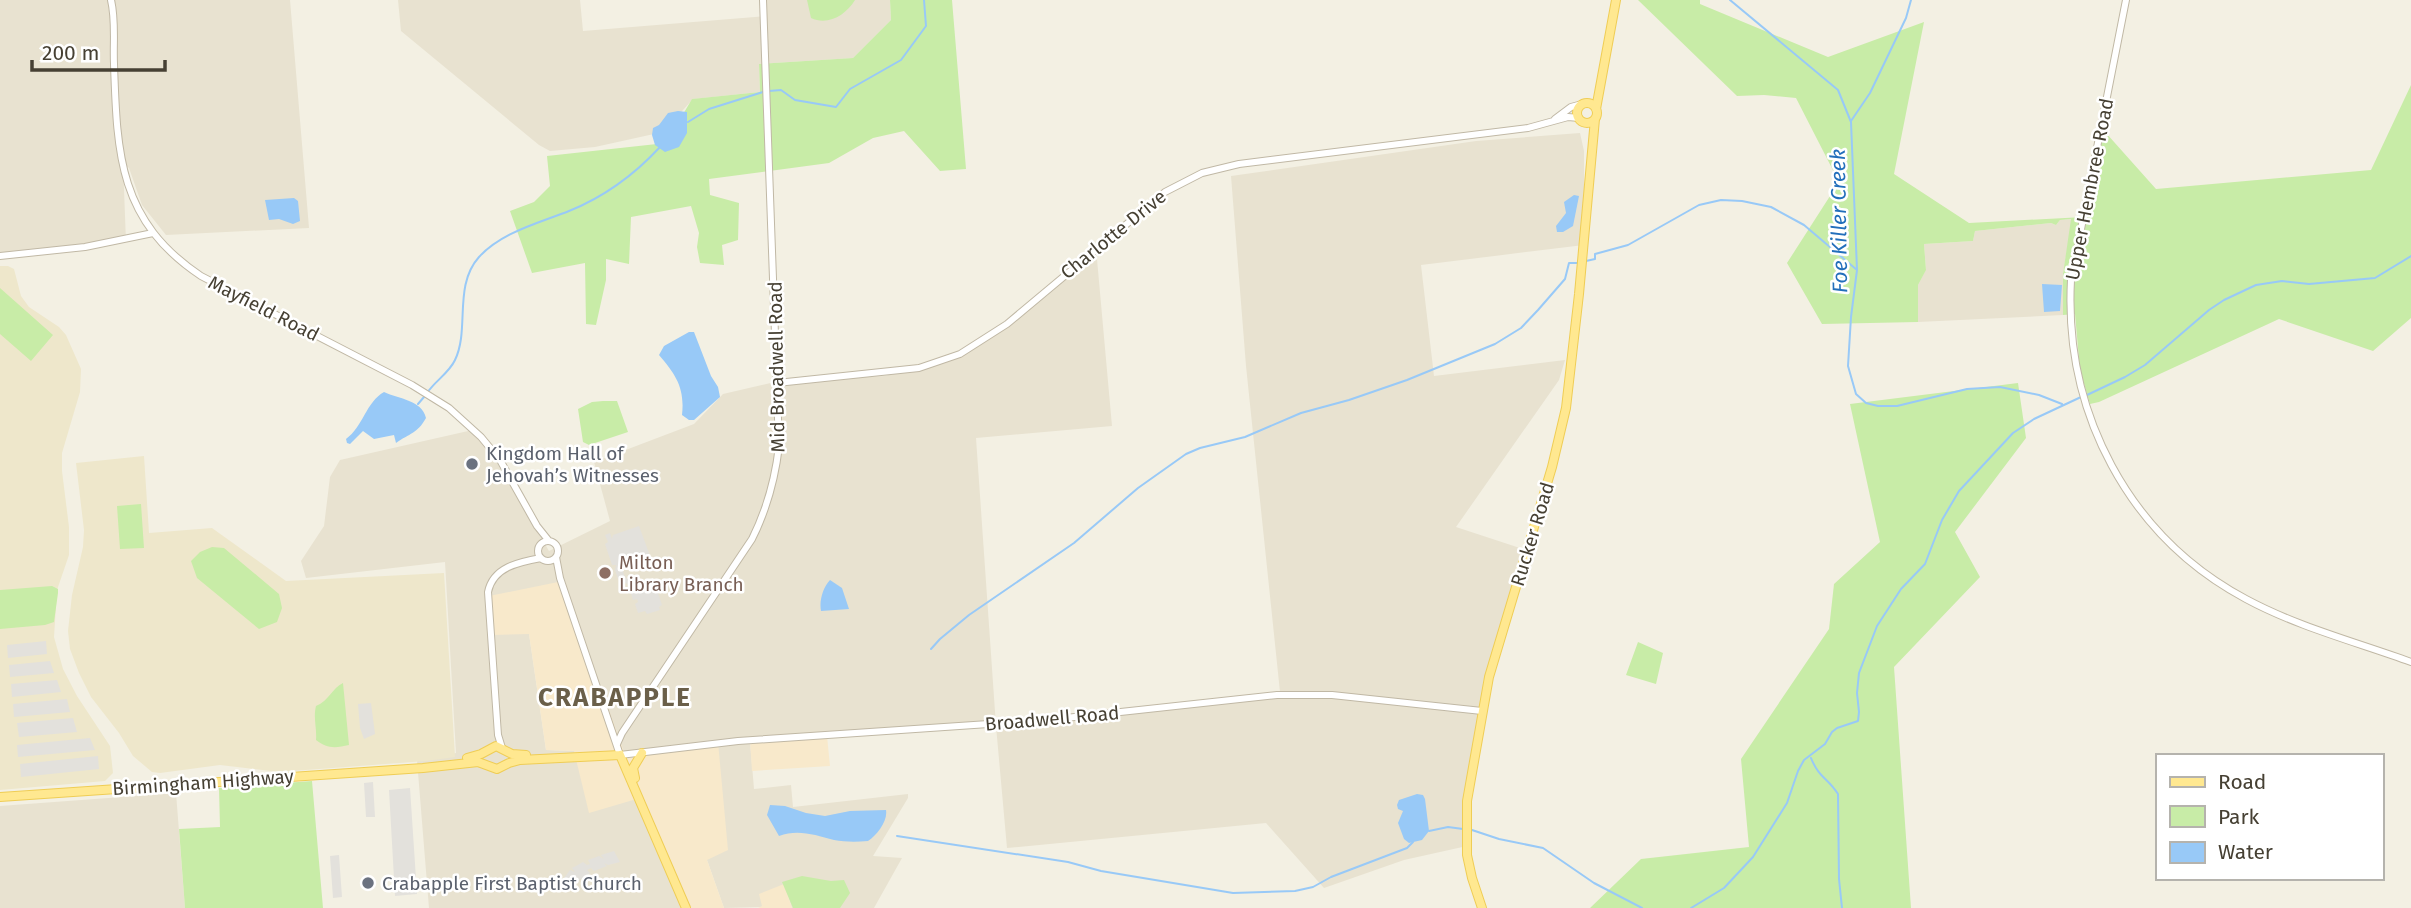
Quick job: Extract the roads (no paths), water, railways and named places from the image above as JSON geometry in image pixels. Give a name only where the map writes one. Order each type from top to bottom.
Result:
[{"type":"main road","points":[[1603,74],[1593,95],[1577,111],[1580,119],[1587,122],[1595,119],[1596,108],[1603,74],[1616,0]]},
{"type":"main road","points":[[1584,104],[1592,104],[1596,108]]},
{"type":"main road","name":"Rucker Road","points":[[1580,119],[1589,137],[1592,155]]},
{"type":"main road","name":"Rucker Road","points":[[1482,908],[1467,855],[1465,827],[1468,794],[1482,711],[1496,652],[1561,433],[1572,365],[1595,119]]},
{"type":"main road","points":[[578,758],[516,755],[504,750],[489,750],[485,760],[490,769],[497,769],[520,760],[578,758],[620,755]]},
{"type":"main road","name":"Birmingham Highway","points":[[405,768],[474,757],[489,750]]},
{"type":"main road","points":[[504,750],[508,757],[506,764]]},
{"type":"main road","points":[[642,753],[633,772],[646,806],[645,810]]},
{"type":"main road","points":[[620,755],[684,908]]},
{"type":"main road","points":[[620,755],[684,908]]},
{"type":"main road","name":"Birmingham Highway","points":[[0,797],[478,761],[490,769]]},
{"type":"street","name":"Mayfield Road","points":[[111,0],[121,159],[132,197],[153,233],[174,256],[212,283],[428,394],[459,416],[492,450],[522,495],[537,526],[549,541],[558,547],[556,557],[560,578],[620,755]]},
{"type":"street","name":"Mayfield Road","points":[[114,17],[117,0]]},
{"type":"street","name":"Mid Broadwell Road","points":[[617,744],[742,556],[763,517],[776,469],[779,446],[763,0]]},
{"type":"street","name":"Upper Hembree Road","points":[[2126,0],[2071,280],[2071,339],[2086,410],[2106,454],[2132,497],[2156,528],[2192,563],[2233,592],[2269,610],[2411,662]]},
{"type":"street","name":"Charlotte Drive","points":[[1554,121],[1572,107],[1584,104]]},
{"type":"street","name":"Charlotte Drive","points":[[777,383],[919,368],[960,354],[1007,324],[1165,191],[1202,173],[1239,164],[1536,127],[1568,117],[1580,119]]},
{"type":"street","points":[[0,256],[85,247],[153,233]]},
{"type":"street","name":"Mayfield Road","points":[[537,526],[541,553],[560,578]]},
{"type":"street","points":[[504,750],[498,735],[488,592],[492,579],[498,573],[541,553],[549,541]]},
{"type":"street","points":[[541,553],[556,557]]},
{"type":"street","name":"Broadwell Road","points":[[620,755],[738,741],[1047,720],[1277,695],[1332,695],[1482,711]]},
{"type":"street","points":[[489,750],[494,740],[496,711]]},
{"type":"street","points":[[611,729],[622,733]]},
{"type":"water","points":[[687,112],[687,133],[679,147],[665,152],[655,145],[653,128],[659,125],[668,113]]},
{"type":"water","points":[[1574,195],[1579,196],[1573,226],[1563,232],[1557,232],[1556,226],[1566,213],[1564,202]]},
{"type":"water","points":[[294,198],[298,201],[300,221],[293,224],[279,219],[269,220],[265,200]]},
{"type":"water","points":[[2042,284],[2062,285],[2060,311],[2044,312]]},
{"type":"water","points":[[689,332],[694,332],[720,397],[694,420],[682,415],[681,389],[659,355],[664,346]]},
{"type":"water","points":[[384,392],[420,407],[426,418],[423,423],[396,443],[394,435],[374,439],[363,431],[350,444],[347,443],[346,439],[357,428],[373,402]]},
{"type":"water","points":[[830,580],[842,588],[849,609],[821,611],[822,594]]},
{"type":"water","points":[[1417,794],[1423,795],[1425,799],[1429,831],[1422,840],[1409,843],[1404,839],[1398,823],[1403,811],[1398,809],[1397,805],[1399,800]]},
{"type":"water","points":[[770,805],[825,816],[850,811],[886,810],[886,814],[881,827],[868,841],[842,841],[800,833],[779,836],[767,815]]},
{"type":"waterway","points":[[769,91],[781,90],[795,100],[836,107],[850,89],[901,60],[926,26],[924,0]]},
{"type":"waterway","name":"Foe Killer Creek","points":[[1730,0],[1838,90],[1851,122],[1857,270],[1848,366],[1856,394],[1866,403],[1897,406],[1967,389],[2000,387],[2039,395],[2062,404]]},
{"type":"waterway","points":[[1851,121],[1870,93],[1906,18],[1911,0]]},
{"type":"waterway","points":[[688,122],[709,109],[763,92]]},
{"type":"waterway","points":[[427,393],[455,360],[461,335],[466,281],[479,257],[488,248],[510,235],[607,192],[660,147]]},
{"type":"waterway","points":[[1586,261],[1595,259],[1595,254],[1628,245],[1699,205],[1721,200],[1771,207],[1804,225],[1857,270]]},
{"type":"waterway","name":"Foe Killer Creek","points":[[2087,395],[2145,365],[2209,310],[2256,285],[2282,281],[2309,284],[2375,278],[2411,256]]},
{"type":"waterway","points":[[931,649],[969,615],[1074,543],[1138,488],[1186,454],[1245,437],[1301,413],[1407,380],[1495,344],[1521,328],[1565,279],[1569,263],[1577,263]]},
{"type":"waterway","points":[[418,404],[424,397]]},
{"type":"waterway","points":[[1691,908],[1724,888],[1753,857],[1787,803],[1804,760],[1825,744],[1837,728],[1858,721],[1859,673],[1877,626],[1901,589],[1925,564],[1942,520],[1959,491],[2013,433],[2034,419],[2081,397]]},
{"type":"waterway","points":[[1811,758],[1817,770],[1838,794],[1842,908]]},
{"type":"waterway","points":[[1429,831],[1448,827],[1463,829]]},
{"type":"waterway","points":[[1472,830],[1543,848],[1594,883],[1642,908]]},
{"type":"waterway","points":[[897,836],[1068,862],[1101,871],[1233,893],[1295,891],[1313,887],[1331,877],[1407,848],[1413,842]]},
{"type":"place","name":"Kingdom Hall of Jehovah’s Witnesses","points":[[472,464]]},
{"type":"place","name":"Milton Library Branch","points":[[605,573]]},
{"type":"place","name":"Crabapple First Baptist Church","points":[[368,883]]},
{"type":"district","name":"CRABAPPLE","points":[[615,697]]}]
